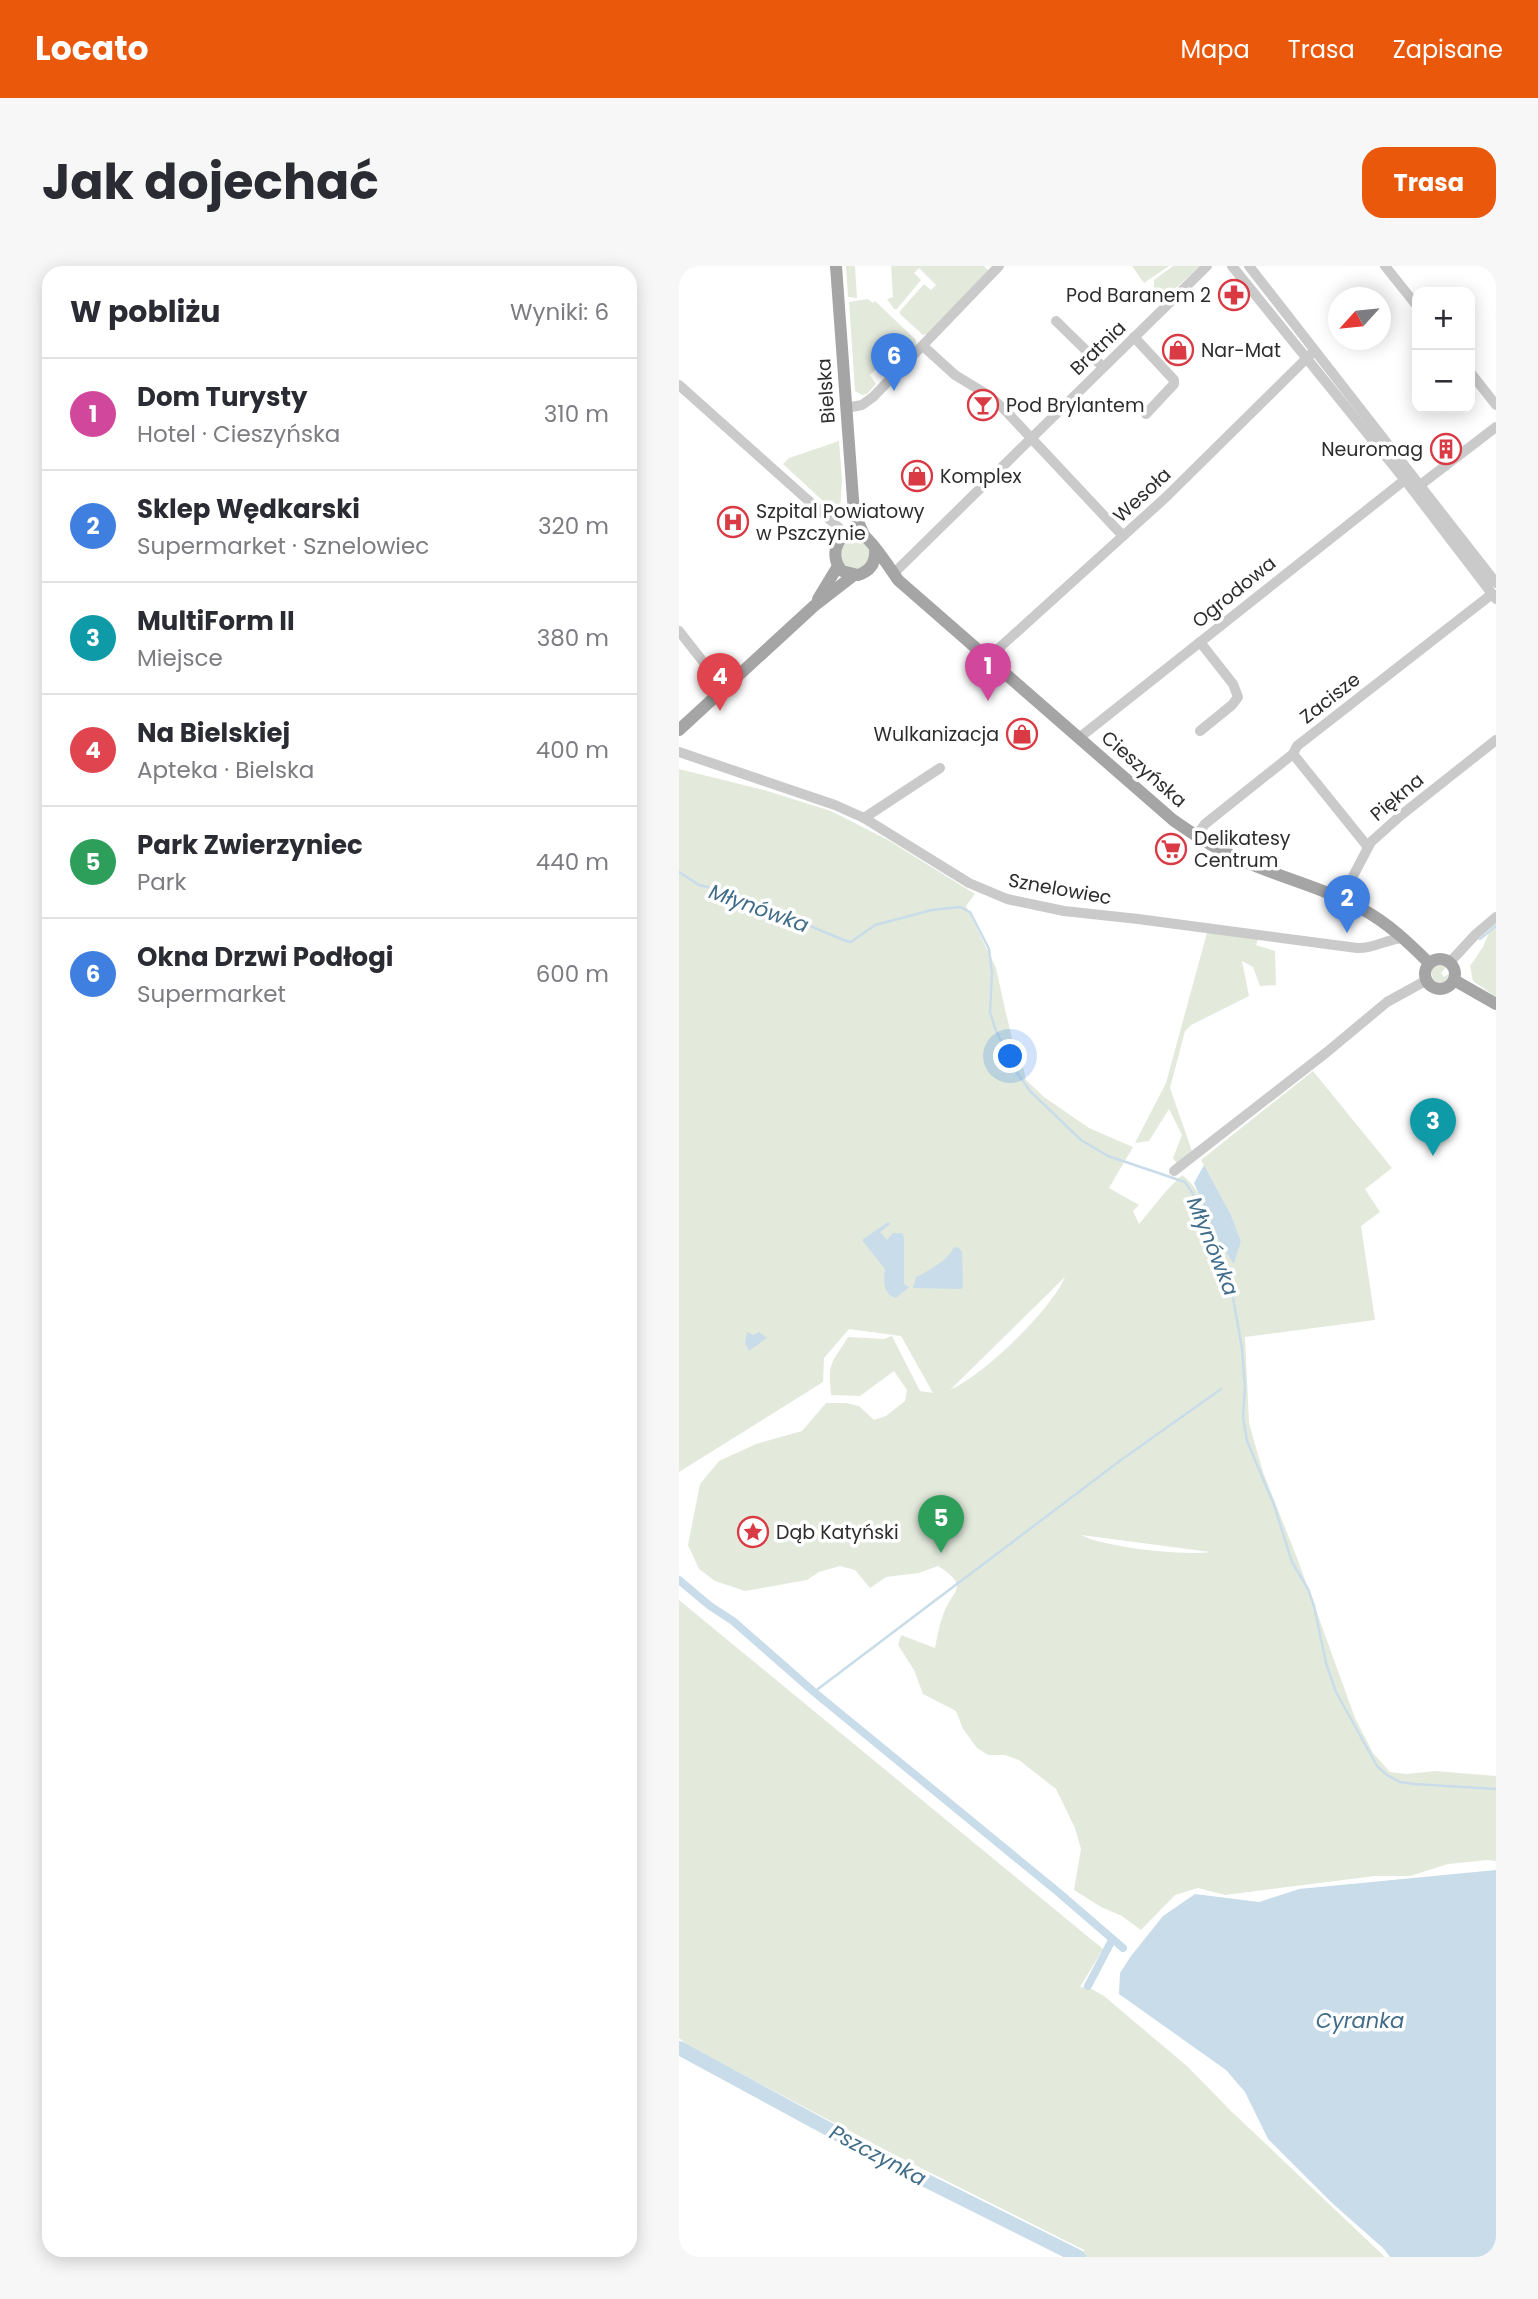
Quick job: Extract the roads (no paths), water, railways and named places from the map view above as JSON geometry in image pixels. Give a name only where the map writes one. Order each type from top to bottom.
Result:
[{"type":"main road","name":"Bielska","points":[[836,266],[854,513],[866,537]]},
{"type":"main road","name":"Bielska","points":[[845,538],[854,513]]},
{"type":"main road","points":[[679,730],[814,606],[860,573],[874,562],[875,550],[866,537],[845,538],[834,555],[838,566],[842,571],[860,573]]},
{"type":"main road","name":"Cieszyńska","points":[[875,550],[896,577],[1151,802],[1196,836],[1237,858],[1341,899],[1383,922],[1429,963]]},
{"type":"main road","points":[[814,606],[838,566]]},
{"type":"main road","name":"Cieszyńska","points":[[860,573],[884,573],[896,577]]},
{"type":"main road","points":[[1440,959],[1450,962],[1455,971],[1454,980],[1448,987],[1433,987],[1427,980],[1429,963],[1440,959]]},
{"type":"main road","points":[[1454,980],[1496,1004]]},
{"type":"street","points":[[846,408],[862,405],[873,397],[999,266]]},
{"type":"street","name":"Bratnia","points":[[896,577],[1031,438],[1207,266]]},
{"type":"street","points":[[1232,266],[1310,355],[1495,592]]},
{"type":"street","points":[[1248,266],[1310,355]]},
{"type":"street","points":[[1385,266],[1412,300]]},
{"type":"street","points":[[1056,321],[1103,367]]},
{"type":"street","points":[[1134,337],[1174,380],[1174,384],[1146,414]]},
{"type":"street","points":[[923,346],[955,375],[996,401],[1123,536]]},
{"type":"street","name":"Wesoła","points":[[988,658],[1236,430],[1310,355]]},
{"type":"street","points":[[1475,378],[1496,405]]},
{"type":"street","points":[[679,384],[739,436],[845,538]]},
{"type":"street","points":[[1416,489],[1496,427]]},
{"type":"street","name":"Ogrodowa","points":[[1079,738],[1408,478]]},
{"type":"street","name":"Zacisze","points":[[1196,836],[1205,824],[1293,754],[1297,746],[1495,592]]},
{"type":"street","points":[[679,631],[723,687]]},
{"type":"street","points":[[1200,642],[1236,688],[1238,698],[1200,731]]},
{"type":"street","name":"Piękna","points":[[1341,899],[1368,847],[1400,816],[1496,740]]},
{"type":"street","name":"Sznelowiec","points":[[679,752],[835,805],[864,818],[969,883],[1018,902],[1064,911],[1357,948],[1370,948],[1403,938]]},
{"type":"street","points":[[1293,754],[1368,847]]},
{"type":"street","points":[[864,818],[940,768]]},
{"type":"street","points":[[1450,962],[1496,917]]},
{"type":"street","points":[[1381,943],[1383,922]]},
{"type":"street","points":[[1174,1171],[1387,1002],[1427,980]]},
{"type":"water","points":[[1204,1165],[1231,1215],[1241,1241],[1234,1264],[1221,1246],[1194,1183]]},
{"type":"water","points":[[888,1222],[890,1224],[880,1232],[887,1240],[893,1233],[902,1233],[904,1238],[904,1284],[909,1287],[896,1298],[886,1290],[885,1269],[862,1240]]},
{"type":"water","points":[[954,1247],[962,1252],[961,1289],[913,1288],[916,1277],[943,1261]]},
{"type":"water","points":[[747,1332],[753,1335],[759,1332],[767,1338],[749,1351],[745,1343]]},
{"type":"water","name":"Cyranka","points":[[1496,1870],[1496,2257],[1390,2257],[1268,2139],[1245,2092],[1226,2070],[1119,1994],[1120,1973],[1163,1916],[1195,1894],[1259,1902],[1299,1889]]},
{"type":"waterway","name":"Młynówka","points":[[679,872],[699,885],[731,893],[851,942],[875,925],[932,910],[960,907],[970,912],[989,949],[992,973],[990,1012],[995,1028],[1013,1067],[1030,1091],[1081,1140],[1108,1156],[1185,1182],[1199,1203],[1229,1275],[1242,1348],[1245,1387],[1243,1417],[1247,1441],[1274,1505],[1292,1562],[1308,1589],[1336,1692],[1377,1766],[1400,1782],[1496,1789]]},
{"type":"waterway","points":[[1480,939],[1496,926]]},
{"type":"waterway","points":[[814,1692],[1121,1460],[1221,1389]]},
{"type":"waterway","points":[[679,1580],[733,1621],[814,1692],[1123,1948]]},
{"type":"waterway","points":[[1088,1986],[1112,1940]]},
{"type":"waterway","name":"Pszczynka","points":[[679,2048],[893,2164],[1079,2257]]},
{"type":"place","name":"Pod Baranem 2","points":[[1234,295]]},
{"type":"place","name":"Nar-Mat","points":[[1178,350]]},
{"type":"place","name":"Okna Drzwi Podłogi","points":[[894,391]]},
{"type":"place","name":"Pod Brylantem","points":[[983,405]]},
{"type":"place","name":"Neuromag","points":[[1446,449]]},
{"type":"place","name":"Komplex","points":[[917,476]]},
{"type":"place","name":"Szpital Powiatowy w Pszczynie","points":[[733,522]]},
{"type":"place","name":"Dom Turysty","points":[[988,701]]},
{"type":"place","name":"Na Bielskiej","points":[[720,711]]},
{"type":"place","name":"Wulkanizacja","points":[[1022,734]]},
{"type":"place","name":"Delikatesy Centrum","points":[[1171,849]]},
{"type":"place","name":"Sklep Wędkarski","points":[[1347,933]]},
{"type":"place","name":"MultiForm II","points":[[1433,1156]]},
{"type":"place","name":"Dąb Katyński","points":[[753,1532]]},
{"type":"place","name":"Park Zwierzyniec","points":[[941,1553]]}]
